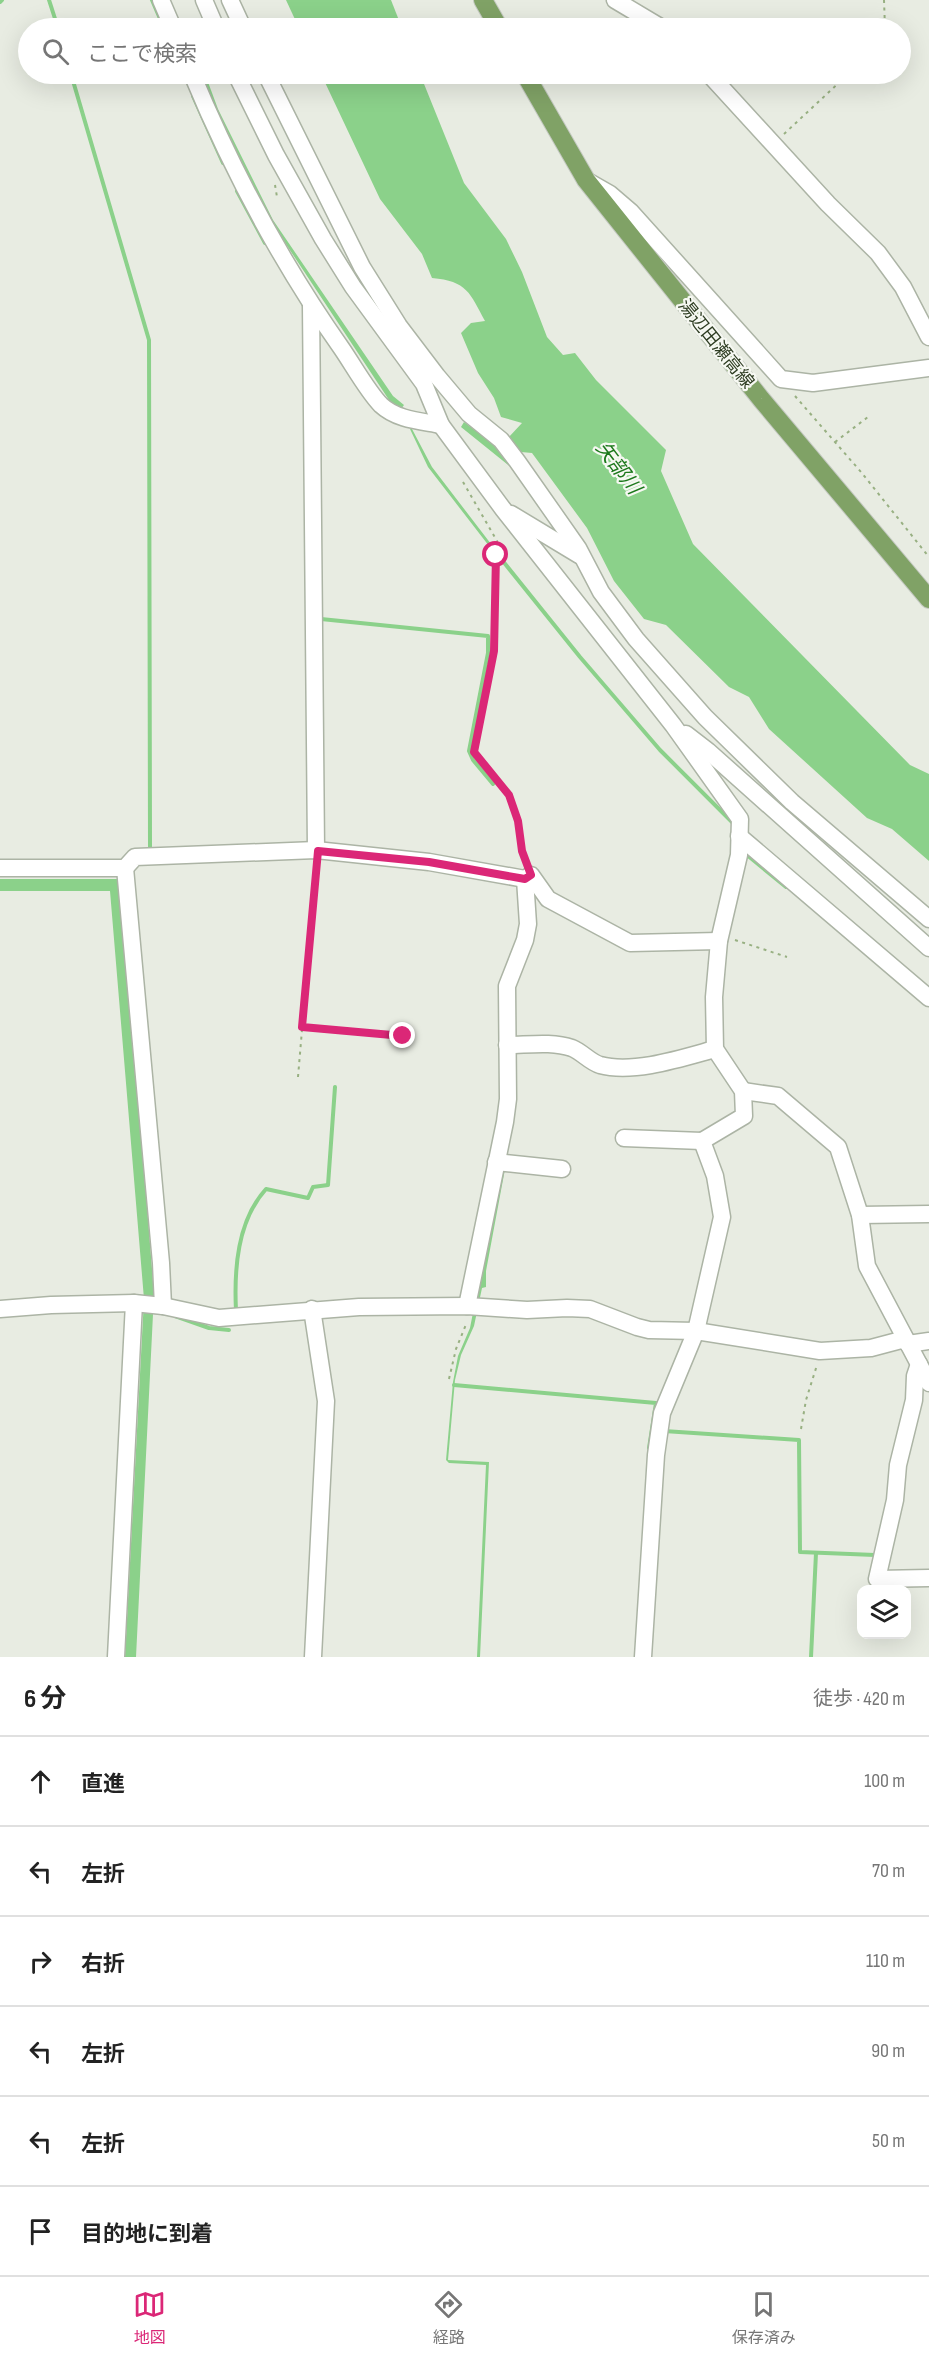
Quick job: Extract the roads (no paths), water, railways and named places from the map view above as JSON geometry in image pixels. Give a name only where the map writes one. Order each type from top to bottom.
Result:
[{"type":"main road","points":[[483,0],[493,18]]},
{"type":"main road","name":"湯辺田瀬高線","points":[[531,84],[586,180],[761,399],[929,599]]},
{"type":"street","points":[[161,0],[169,18]]},
{"type":"street","points":[[204,0],[212,18]]},
{"type":"street","points":[[230,0],[238,18]]},
{"type":"street","points":[[615,0],[645,18]]},
{"type":"street","points":[[196,84],[218,135],[268,231],[311,305],[381,405],[399,416],[441,425]]},
{"type":"street","points":[[241,84],[276,155],[323,239],[353,287],[424,384],[441,425],[503,509],[673,725],[740,819],[739,855],[720,939],[714,997],[715,1049],[743,1091],[744,1116],[702,1141],[624,1138]]},
{"type":"street","points":[[271,84],[362,267],[387,306],[437,376],[463,406],[501,440],[517,461],[582,556],[601,592],[629,630],[705,717],[792,802],[929,919]]},
{"type":"street","points":[[718,84],[828,204],[878,253],[903,287],[929,337]]},
{"type":"street","points":[[586,180],[610,194],[631,212],[780,379],[813,383],[929,368]]},
{"type":"street","points":[[311,305],[317,851]]},
{"type":"street","points":[[503,509],[582,556]]},
{"type":"street","points":[[673,725],[708,751],[929,948]]},
{"type":"street","points":[[739,836],[929,999]]},
{"type":"street","points":[[163,1306],[126,868],[135,857],[317,851],[429,862],[528,877],[548,899],[630,943],[720,939]]},
{"type":"street","points":[[0,868],[126,868]]},
{"type":"street","points":[[469,1306],[508,1099],[507,986],[525,940],[528,924],[528,877]]},
{"type":"street","points":[[507,1045],[557,1045],[572,1048],[600,1065],[626,1067],[672,1061],[715,1049]]},
{"type":"street","points":[[743,1091],[778,1096],[838,1147],[860,1215],[867,1266],[929,1383]]},
{"type":"street","points":[[644,1657],[656,1455],[662,1413],[696,1331],[722,1217],[715,1176],[702,1141]]},
{"type":"street","points":[[496,1162],[562,1169]]},
{"type":"street","points":[[860,1215],[929,1214]]},
{"type":"street","points":[[116,1657],[134,1304]]},
{"type":"street","points":[[0,1308],[134,1304],[163,1306],[219,1318],[359,1307],[469,1306],[527,1310],[567,1308],[590,1310],[637,1327],[696,1331],[820,1350],[871,1348],[907,1341],[929,1341]]},
{"type":"street","points":[[312,1310],[326,1401],[313,1657]]},
{"type":"street","points":[[919,1364],[915,1376],[914,1400],[898,1466],[895,1500],[877,1580],[929,1578]]},
{"type":"water","points":[[286,0],[391,0],[398,18],[294,18]]},
{"type":"water","points":[[205,84],[209,84],[218,109],[273,220],[393,396],[404,405],[401,409],[391,403],[270,220],[214,109]]},
{"type":"water","name":"矢部川","points":[[326,84],[424,84],[464,183],[506,239],[522,272],[547,337],[563,355],[575,353],[596,380],[666,450],[661,471],[693,544],[910,765],[929,774],[929,861],[892,829],[867,818],[769,729],[749,697],[729,687],[666,625],[644,619],[614,581],[587,528],[532,453],[521,452],[512,468],[461,427],[464,422],[495,445],[508,438],[522,423],[501,417],[494,398],[478,373],[461,333],[471,323],[485,321],[471,296],[453,282],[432,278],[422,254],[380,199]]},
{"type":"water","points":[[410,429],[432,467],[491,544],[489,546],[428,467]]},
{"type":"water","points":[[0,879],[121,879],[154,1294],[136,1657],[125,1657],[144,1299],[110,891],[0,891]]},
{"type":"water","points":[[501,1169],[505,1169],[486,1271],[486,1287],[482,1288],[474,1326],[461,1355],[455,1380],[448,1460],[489,1462],[480,1657],[477,1657],[486,1465],[449,1463],[446,1460],[453,1382],[458,1356],[470,1328]]},
{"type":"waterway","points":[[49,0],[55,18]]},
{"type":"waterway","points":[[152,0],[160,18]]},
{"type":"waterway","points":[[74,84],[149,340],[150,848]]},
{"type":"waterway","points":[[193,96],[223,163]]},
{"type":"waterway","points":[[237,191],[265,243]]},
{"type":"waterway","points":[[502,560],[580,657],[660,750],[732,822]]},
{"type":"waterway","points":[[321,619],[488,636],[488,653],[469,751],[473,760],[493,784]]},
{"type":"waterway","points":[[747,855],[786,887]]},
{"type":"waterway","points":[[236,1311],[239,1247],[243,1231],[256,1202],[266,1189],[308,1198],[313,1187],[328,1185],[335,1087]]},
{"type":"waterway","points":[[175,1316],[209,1328],[229,1330]]},
{"type":"waterway","points":[[454,1385],[656,1403],[649,1448]]},
{"type":"waterway","points":[[664,1431],[799,1440],[800,1552],[875,1555]]},
{"type":"waterway","points":[[811,1657],[816,1553]]}]
